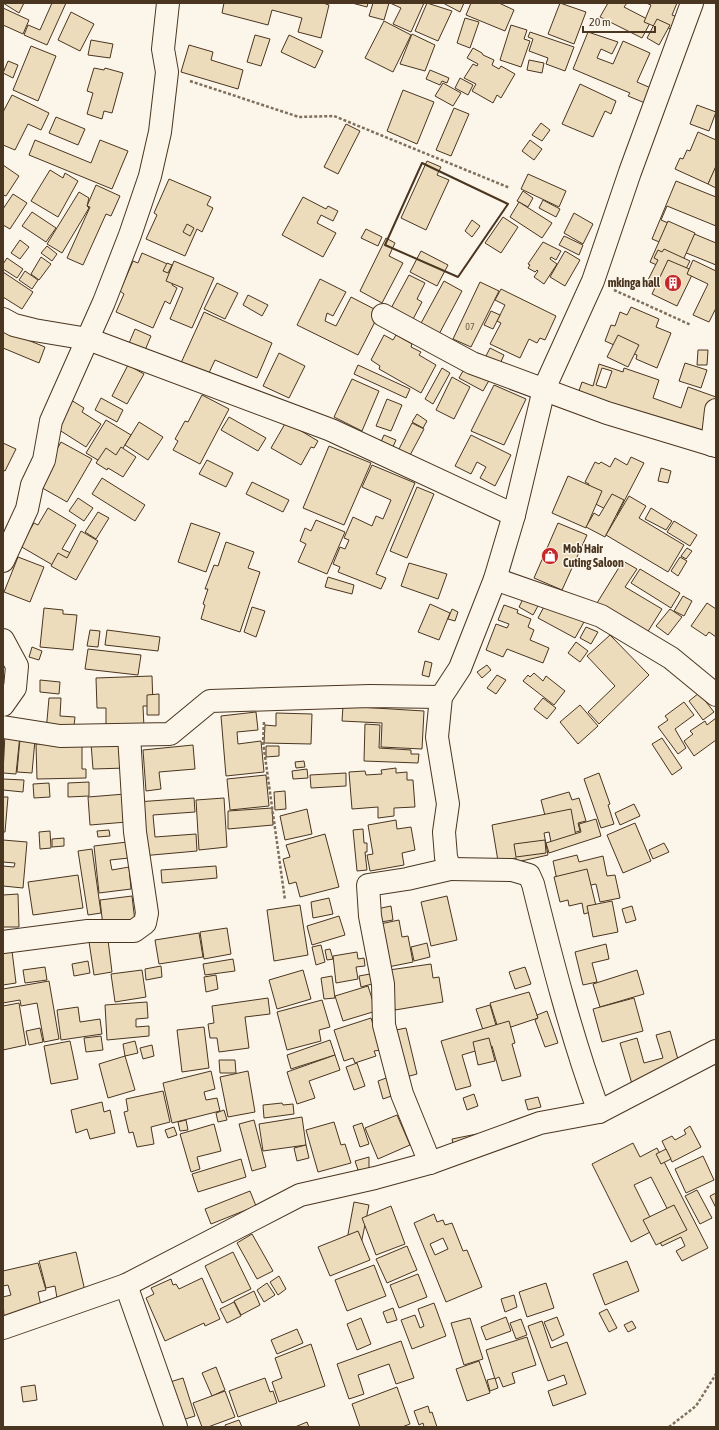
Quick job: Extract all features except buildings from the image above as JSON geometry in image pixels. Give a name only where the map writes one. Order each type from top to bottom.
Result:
[{"type":"street","points":[[3,561],[27,509],[32,485],[44,460],[51,421],[88,339],[130,235],[150,176],[160,132],[167,72],[163,49],[168,3]]},
{"type":"street","points":[[450,869],[446,857],[444,832],[448,804],[437,737],[441,697],[460,668],[495,579],[514,515],[544,389],[593,281],[630,172],[692,3]]},
{"type":"street","points":[[383,315],[472,363],[607,412],[714,445],[716,410]]},
{"type":"street","points":[[3,319],[14,325],[34,330],[88,339],[331,430],[514,515]]},
{"type":"street","points":[[495,579],[601,616],[671,658],[716,695]]},
{"type":"street","points":[[3,640],[17,666],[15,688],[3,705]]},
{"type":"street","points":[[3,727],[60,736],[170,734],[210,701],[370,696],[441,697]]},
{"type":"street","points":[[3,942],[88,931],[134,930],[144,923],[147,912],[135,832],[129,735]]},
{"type":"street","points":[[430,1163],[402,1094],[384,1025],[383,984],[370,916],[368,885],[407,879],[450,869],[512,870],[529,875],[533,884],[561,992],[599,1112]]},
{"type":"street","points":[[3,1328],[126,1285],[300,1195],[430,1163],[540,1123],[599,1112],[716,1051]]},
{"type":"street","points":[[126,1285],[176,1427]]},
{"type":"path","points":[[167,72],[220,92],[299,117],[334,116],[510,188]]},
{"type":"path","points":[[593,281],[691,325]]},
{"type":"path","points":[[264,700],[263,742],[285,900]]},
{"type":"path","points":[[669,1427],[696,1406],[716,1374]]},
{"type":"wall","points":[[422,163],[508,204],[458,277],[385,245],[422,163]]},
{"type":"place","name":"mkinga hall","points":[[673,283]]},
{"type":"place","name":"Mob Hair Cuting Saloon","points":[[550,556]]}]
